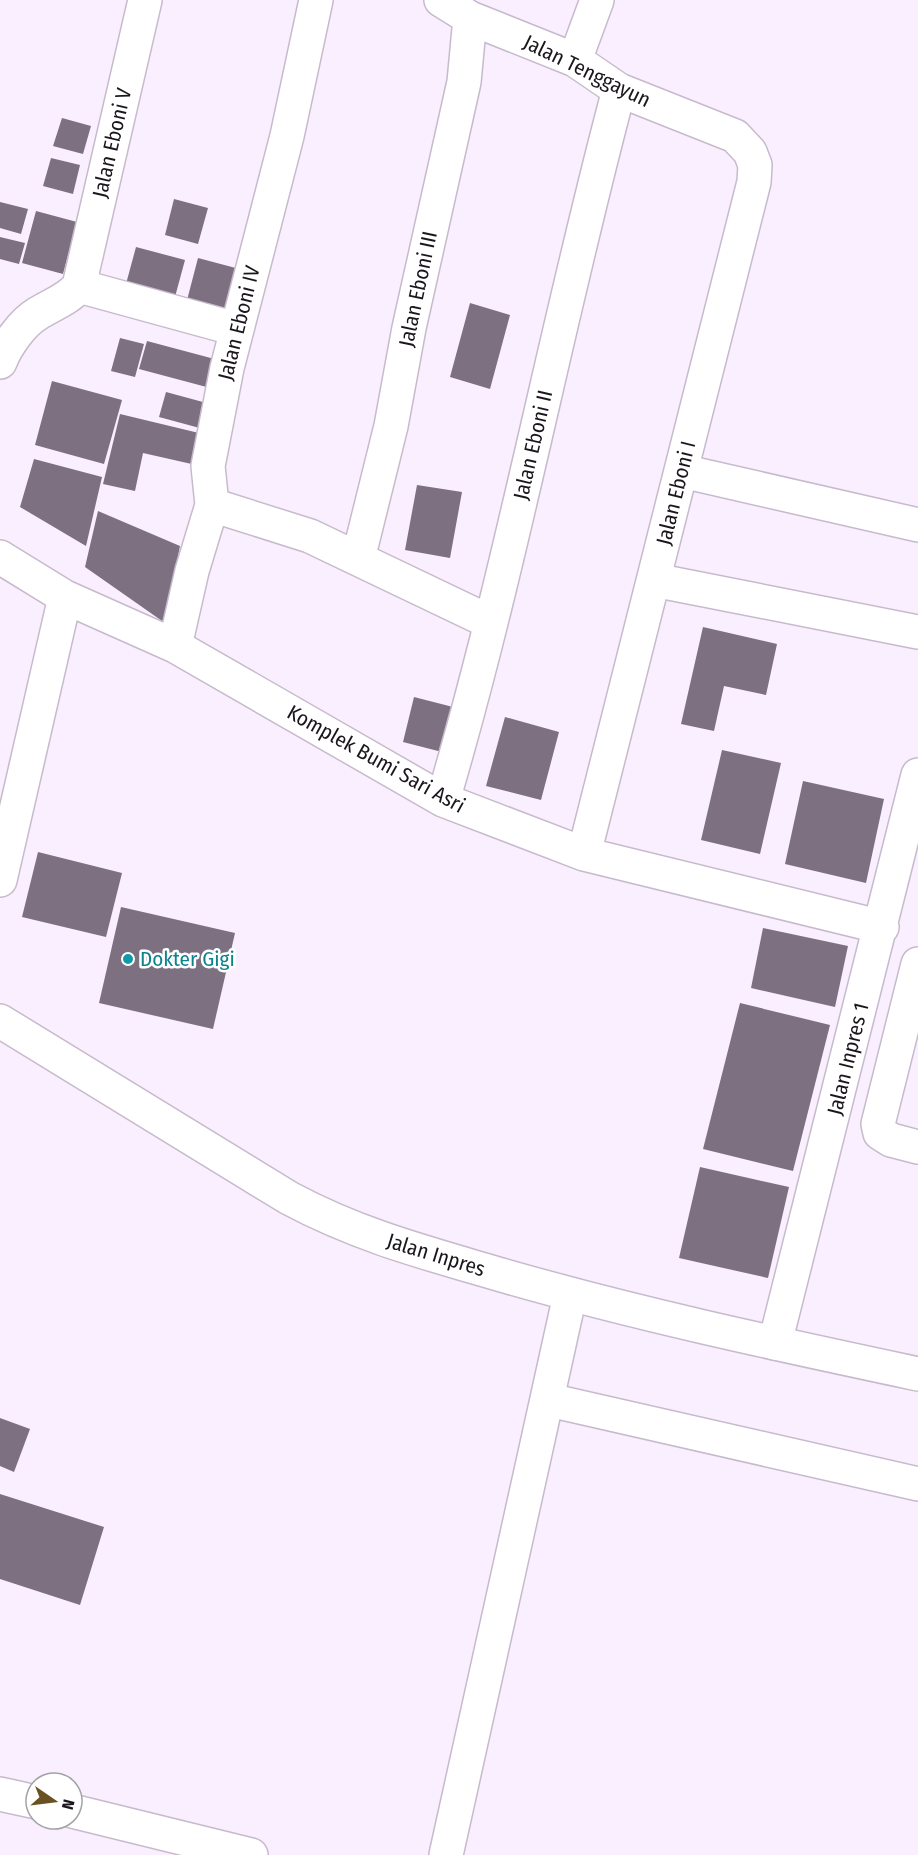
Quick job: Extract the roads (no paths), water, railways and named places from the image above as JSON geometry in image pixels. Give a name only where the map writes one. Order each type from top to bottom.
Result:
[{"type":"street","name":"Jalan Eboni V","points":[[79,286],[145,0]]},
{"type":"street","name":"Jalan Eboni IV","points":[[175,646],[192,571],[212,505],[208,466],[236,328],[286,136],[316,0]]},
{"type":"street","name":"Jalan Tenggayun","points":[[441,0],[470,18],[576,60],[619,90],[735,136]]},
{"type":"street","points":[[576,60],[597,0]]},
{"type":"street","name":"Jalan Eboni III","points":[[358,559],[391,426],[408,328],[464,82],[470,18]]},
{"type":"street","name":"Jalan Eboni II","points":[[443,800],[514,532],[574,264],[619,90]]},
{"type":"street","name":"Jalan Eboni I","points":[[584,854],[754,182],[753,159],[735,136]]},
{"type":"street","points":[[0,362],[5,349],[34,316],[74,293],[79,286],[236,328]]},
{"type":"street","points":[[682,471],[918,525]]},
{"type":"street","points":[[212,505],[299,532],[490,622]]},
{"type":"street","name":"Komplek Bumi Sari Asri","points":[[0,556],[65,597],[175,646],[443,800],[584,854],[882,927]]},
{"type":"street","points":[[654,580],[918,632]]},
{"type":"street","points":[[0,880],[65,597]]},
{"type":"street","name":"Jalan Inpres 1","points":[[775,1343],[882,927],[918,775]]},
{"type":"street","points":[[918,964],[878,1124],[880,1133],[891,1140],[918,1147]]},
{"type":"street","name":"Jalan Inpres","points":[[0,1021],[289,1198],[335,1222],[390,1243],[570,1295],[918,1374]]},
{"type":"street","points":[[446,1855],[549,1400],[570,1295]]},
{"type":"street","points":[[549,1400],[918,1485]]},
{"type":"street","points":[[0,1794],[24,1799]]},
{"type":"street","points":[[84,1814],[251,1855]]},
{"type":"place","name":"Dokter Gigi","points":[[128,959]]}]
